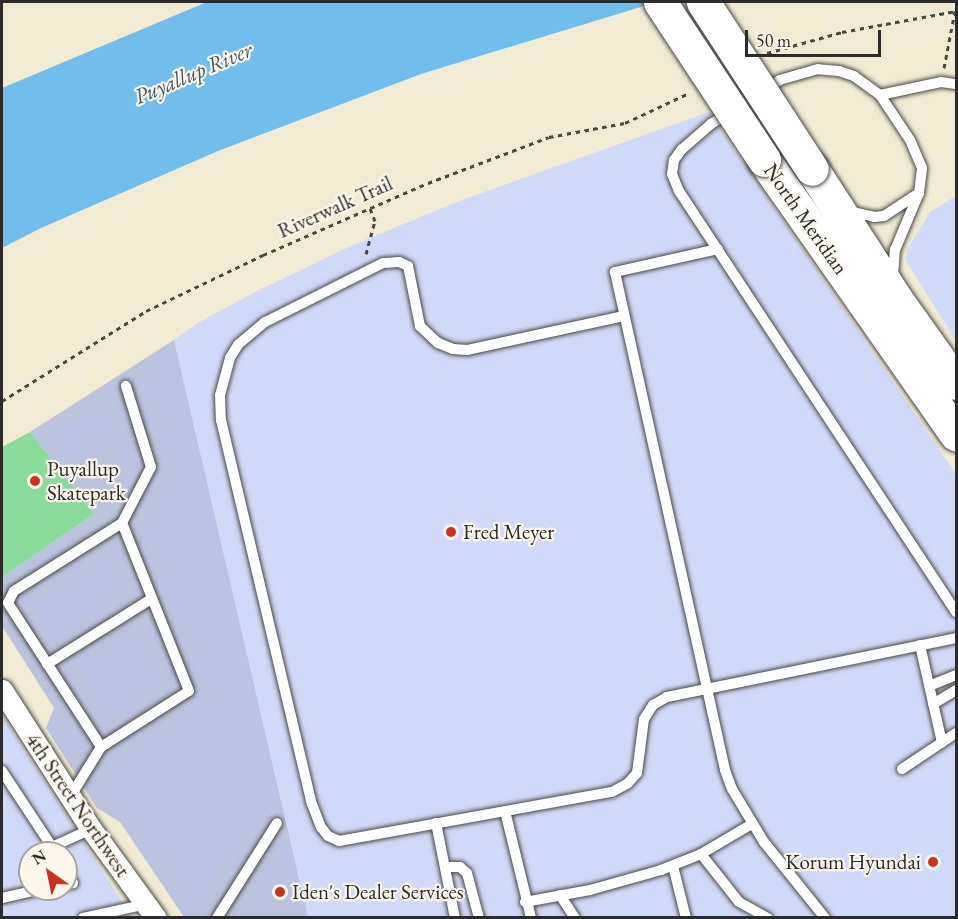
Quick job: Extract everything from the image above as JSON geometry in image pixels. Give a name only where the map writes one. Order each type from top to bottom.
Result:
[{"type":"main road","name":"North Meridian","points":[[660,2],[764,160],[957,434]]},
{"type":"main road","name":"North Meridian","points":[[703,2],[896,298],[957,384]]},
{"type":"street","name":"4th Street Northwest","points":[[2,690],[91,829],[152,911]]},
{"type":"lane","points":[[896,298],[892,270],[895,250],[923,180],[918,155],[880,94],[854,76],[839,71],[818,69],[796,74],[769,86],[711,124],[682,149],[674,160],[675,183],[957,612]]},
{"type":"lane","points":[[880,94],[941,82],[957,84]]},
{"type":"lane","points":[[837,206],[853,213],[874,217],[884,216],[899,209],[919,193]]},
{"type":"lane","points":[[718,249],[615,272],[725,770],[732,789],[752,824],[785,871],[825,918]]},
{"type":"lane","points":[[624,316],[467,350],[453,348],[433,340],[420,326],[408,266],[399,262],[383,263],[251,332],[230,358],[223,376],[220,408],[317,819],[328,836],[339,841],[612,792],[621,788],[637,773],[642,724],[653,705],[667,697],[707,687],[957,638]]},
{"type":"lane","points":[[101,747],[8,603],[14,591],[122,522],[151,467],[126,386]]},
{"type":"lane","points":[[70,797],[101,747],[189,691],[122,522]]},
{"type":"lane","points":[[47,664],[152,599]]},
{"type":"lane","points":[[920,645],[942,743]]},
{"type":"lane","points":[[929,686],[957,675]]},
{"type":"lane","points":[[933,704],[957,690]]},
{"type":"lane","points":[[902,769],[957,733]]},
{"type":"lane","points":[[2,771],[48,841]]},
{"type":"lane","points":[[505,811],[525,902],[531,918]]},
{"type":"lane","points":[[218,918],[277,823]]},
{"type":"lane","points":[[436,824],[455,918]]},
{"type":"lane","points":[[525,902],[631,879],[673,866],[701,854],[752,824]]},
{"type":"lane","points":[[70,841],[91,829]]},
{"type":"lane","points":[[701,854],[739,902],[768,918]]},
{"type":"lane","points":[[673,866],[686,918]]},
{"type":"lane","points":[[445,867],[460,867],[467,873],[479,918]]},
{"type":"lane","points":[[2,898],[18,894]]},
{"type":"lane","points":[[560,895],[575,918]]},
{"type":"lane","points":[[83,918],[152,911]]},
{"type":"path","points":[[809,41],[956,11],[941,82]]},
{"type":"path","name":"Riverwalk Trail","points":[[2,401],[146,311],[370,208],[428,183],[549,137],[625,123],[690,93]]},
{"type":"path","points":[[367,271],[367,246],[375,221],[370,208]]},
{"type":"shaded area","points":[[709,112],[956,474],[956,917],[308,917],[174,340],[198,323],[255,292],[355,244],[462,200]]},
{"type":"shaded area","points":[[956,196],[956,341],[906,261],[907,250],[930,212]]},
{"type":"shaded area","points":[[174,340],[308,917],[184,917],[120,822],[97,808],[46,728],[54,708],[2,626],[2,577],[94,514],[30,432]]},
{"type":"shaded area","points":[[2,715],[132,917],[2,917]]},
{"type":"green space","name":"Puyallup Skatepark","points":[[30,432],[94,514],[2,577],[2,447]]},
{"type":"water","name":"Puyallup River","points":[[207,2],[657,2],[421,74],[218,151],[41,228],[2,248],[2,88]]},
{"type":"place","name":"Puyallup Skatepark","points":[[35,481]]},
{"type":"place","name":"Fred Meyer","points":[[451,532]]},
{"type":"place","name":"Korum Hyundai","points":[[933,862]]},
{"type":"place","name":"Iden's Dealer Services","points":[[280,892]]}]
